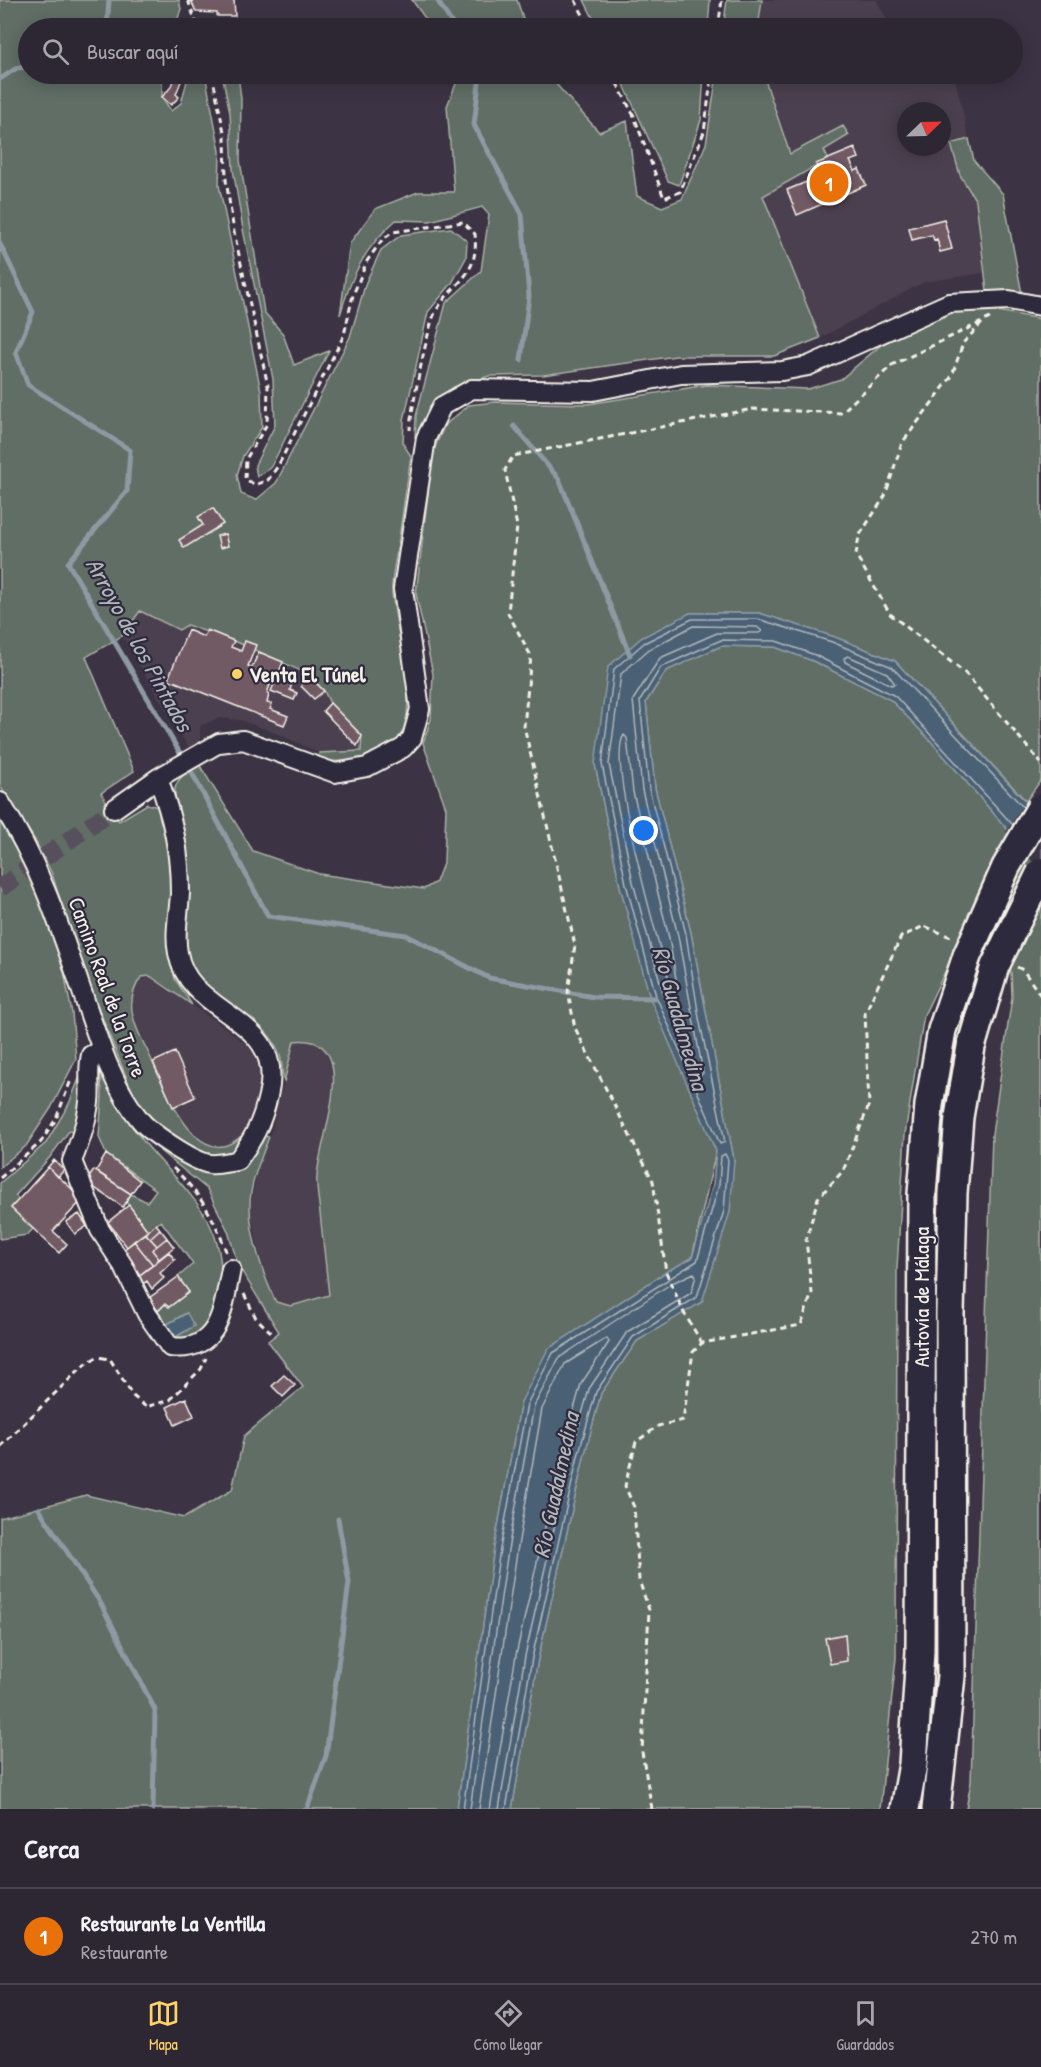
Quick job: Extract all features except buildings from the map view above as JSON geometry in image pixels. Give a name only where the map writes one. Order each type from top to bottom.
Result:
[{"type":"highway","name":"Autovía de Málaga","points":[[905,1809],[913,1764],[920,1651],[922,1194],[929,1105],[942,1030],[961,947],[1041,807]]},
{"type":"highway","name":"Autovía de Málaga","points":[[936,1809],[951,1676],[950,1314],[953,1193],[959,1117],[971,1047],[1041,872]]},
{"type":"street","points":[[114,809],[159,778],[219,742],[243,740],[335,773],[368,767],[403,748],[412,738],[420,709],[403,589],[426,438],[442,406],[472,388],[593,391],[681,374],[782,371],[808,366],[949,303],[1009,300],[1041,306]]},
{"type":"street","name":"Camino Real de la Torre","points":[[0,802],[20,832],[41,875],[97,1036],[124,1098],[142,1123],[188,1155],[209,1164],[237,1161],[255,1137],[262,1121],[271,1086],[271,1064],[265,1048],[254,1033],[196,988],[184,972],[178,952],[179,847],[159,778]]},
{"type":"street","points":[[91,1055],[88,1064],[89,1101],[83,1134],[72,1161],[100,1230],[124,1267],[147,1314],[170,1347],[182,1348],[203,1341],[213,1334],[222,1312],[231,1269]]},
{"type":"path","points":[[189,0],[195,18]]},
{"type":"path","points":[[575,0],[585,18]]},
{"type":"path","points":[[719,18],[722,0]]},
{"type":"path","points":[[214,84],[225,137],[226,180],[234,232],[268,386],[267,424],[246,459],[245,479],[255,485],[268,480],[278,465],[344,335],[353,295],[367,261],[382,240],[393,232],[448,222],[463,222],[475,234],[477,249],[471,271],[434,314],[410,421],[410,441],[423,458]]},
{"type":"path","points":[[617,84],[634,116],[664,198],[680,192],[704,132],[711,84]]},
{"type":"path","points":[[702,1343],[666,1272],[653,1181],[575,1028],[568,992],[575,945],[524,726],[531,656],[508,613],[517,526],[505,470],[513,456],[753,409],[841,413],[892,365],[983,322],[963,343],[952,376],[902,443],[885,496],[859,536],[856,555],[890,614],[965,673],[1041,763]]},
{"type":"path","points":[[652,1809],[642,1752],[649,1610],[639,1580],[634,1507],[625,1486],[636,1442],[658,1426],[684,1420],[693,1352],[702,1343],[801,1325],[812,1293],[806,1240],[818,1198],[843,1171],[869,1105],[866,1013],[901,936],[924,926],[961,947]]},
{"type":"path","points":[[1004,965],[1023,970],[1041,996]]},
{"type":"path","points":[[0,1178],[41,1142],[56,1119],[76,1067],[91,1055]]},
{"type":"path","points":[[166,1161],[196,1189],[223,1239],[231,1269],[256,1318],[274,1335]]},
{"type":"path","points":[[0,1447],[84,1365],[97,1358],[110,1359],[133,1396],[146,1407],[170,1400],[201,1369],[213,1334]]},
{"type":"shaded area","points":[[0,0],[179,0],[181,9],[178,18],[18,18],[18,84],[162,84],[162,97],[171,111],[181,103],[186,84],[207,84],[220,151],[219,185],[261,391],[262,427],[243,456],[237,475],[241,494],[256,500],[276,483],[350,337],[366,282],[381,250],[401,235],[451,228],[467,241],[466,258],[452,283],[428,312],[404,420],[403,444],[411,456],[392,587],[407,683],[407,710],[402,733],[386,750],[359,760],[318,760],[319,753],[361,751],[362,736],[330,703],[324,691],[308,674],[244,645],[187,625],[179,630],[140,611],[122,636],[86,657],[134,771],[101,793],[119,821],[147,804],[159,807],[172,853],[168,948],[175,979],[192,1005],[150,976],[141,977],[132,1000],[134,1022],[169,1097],[179,1116],[191,1131],[205,1142],[219,1146],[235,1141],[252,1124],[245,1142],[231,1153],[214,1158],[189,1150],[159,1131],[136,1101],[81,965],[52,874],[35,840],[0,786]]},
{"type":"shaded area","points":[[412,0],[517,0],[523,18],[425,18]]},
{"type":"shaded area","points":[[584,0],[710,0],[709,18],[593,18]]},
{"type":"shaded area","points":[[727,0],[762,0],[759,18],[724,18]]},
{"type":"shaded area","points":[[762,0],[876,0],[886,18],[759,18]]},
{"type":"shaded area","points":[[224,84],[239,84],[240,160],[264,312],[283,334],[294,365],[329,351],[271,467],[257,477],[255,465],[275,425],[273,379],[233,169],[230,113]]},
{"type":"shaded area","points":[[456,84],[556,84],[599,132],[627,121],[637,196],[662,207],[682,199],[706,144],[715,84],[766,84],[790,154],[843,126],[849,135],[824,150],[828,159],[763,196],[820,338],[774,356],[676,356],[543,375],[489,376],[454,387],[430,406],[415,438],[416,416],[446,303],[481,271],[489,215],[482,207],[430,221],[396,220],[375,241],[360,263],[340,315],[350,243],[375,209],[418,192],[454,192],[447,106]]},
{"type":"shaded area","points":[[624,84],[703,84],[701,120],[679,185],[668,181]]},
{"type":"shaded area","points":[[766,84],[956,84],[969,139],[951,144],[960,175],[976,201],[984,273],[924,282],[820,338],[763,196],[828,159],[824,150],[849,135],[843,127],[790,154]]},
{"type":"shaded area","points":[[969,139],[974,161],[1003,194],[1022,294],[987,291],[976,201],[960,175],[951,144]]},
{"type":"shaded area","points":[[986,309],[1041,319],[1041,780],[1026,801],[895,661],[834,637],[759,613],[690,613],[595,764],[620,886],[651,998],[716,1151],[692,1258],[666,1272],[521,1402],[494,1548],[457,1809],[0,1809],[0,1518],[86,1495],[184,1518],[232,1490],[244,1436],[303,1387],[268,1341],[279,1332],[238,1265],[228,1231],[207,1189],[160,1151],[160,1144],[204,1170],[217,1173],[229,1172],[240,1166],[251,1154],[261,1135],[269,1137],[253,1181],[250,1199],[255,1244],[267,1281],[276,1302],[291,1306],[329,1295],[317,1181],[319,1159],[333,1092],[333,1070],[328,1054],[315,1043],[294,1041],[284,1082],[280,1055],[264,1030],[216,995],[195,974],[185,946],[185,839],[175,796],[178,781],[199,764],[253,851],[319,874],[424,889],[436,882],[444,861],[446,808],[423,743],[431,719],[433,674],[416,594],[433,451],[445,425],[469,405],[495,402],[588,404],[707,385],[808,389],[841,379],[881,345],[921,325],[958,310]]},
{"type":"shaded area","points":[[140,611],[178,630],[187,625],[207,630],[307,674],[324,691],[330,703],[362,736],[361,751],[319,753],[281,735],[240,720],[219,718],[200,726],[200,742],[189,748],[122,636]]},
{"type":"shaded area","points":[[721,646],[775,647],[813,661],[891,700],[930,740],[1041,868],[1041,1809],[966,1809],[971,1782],[992,1134],[1012,997],[1011,971],[955,951],[924,1015],[905,1134],[897,1268],[896,1658],[880,1809],[512,1809],[538,1659],[601,1393],[637,1341],[702,1301],[734,1160],[691,933],[655,788],[646,702],[666,671]]},
{"type":"shaded area","points":[[0,813],[24,853],[59,946],[72,1013],[76,1059],[51,1108],[26,1146],[0,1167]]},
{"type":"shaded area","points":[[150,976],[228,1030],[253,1050],[262,1064],[261,1087],[252,1124],[241,1139],[227,1146],[211,1145],[191,1133],[173,1107],[132,1015],[132,991],[141,977]]},
{"type":"shaded area","points":[[310,1039],[324,1046],[333,1067],[334,1091],[317,1177],[329,1295],[291,1306],[276,1302],[264,1277],[250,1208],[259,1164],[272,1129],[294,1041]]},
{"type":"shaded area","points":[[105,1064],[123,1112],[139,1135],[192,1197],[207,1219],[217,1242],[221,1269],[218,1301],[200,1338],[174,1338],[194,1326],[186,1313],[166,1325],[158,1311],[165,1304],[169,1307],[189,1292],[178,1277],[193,1264],[161,1221],[148,1231],[126,1202],[131,1194],[147,1202],[156,1190],[106,1154],[99,1137],[102,1095],[100,1067]]},
{"type":"shaded area","points":[[82,1071],[83,1109],[77,1133],[69,1131],[50,1157],[15,1196],[19,1199],[11,1208],[33,1229],[27,1235],[0,1239],[0,1183],[46,1143],[69,1104]]},
{"type":"water","name":"Río Guadalmedina","points":[[690,613],[759,613],[835,637],[895,661],[1041,818],[1041,868],[930,740],[891,700],[813,661],[775,647],[721,646],[666,671],[646,702],[655,788],[691,933],[734,1160],[730,1212],[702,1302],[637,1341],[601,1393],[538,1659],[512,1809],[457,1809],[494,1548],[521,1402],[548,1349],[666,1272],[692,1258],[713,1184],[716,1151],[650,998],[620,886],[595,764],[608,667],[641,638]]},
{"type":"water","points":[[187,1313],[194,1326],[174,1338],[166,1325]]},
{"type":"pier","points":[[1027,799],[1041,813],[1041,871],[1006,832]]},
{"type":"waterway","name":"Arroyo de los Pintados","points":[[108,18],[109,0]]},
{"type":"waterway","points":[[437,0],[449,18]]},
{"type":"waterway","name":"Arroyo de los Pintados","points":[[0,79],[18,68]]},
{"type":"waterway","points":[[479,84],[474,125],[522,214],[529,296],[521,360]]},
{"type":"waterway","name":"Arroyo de los Pintados","points":[[0,244],[33,312],[16,352],[28,385],[130,450],[127,491],[68,563],[180,753]]},
{"type":"waterway","points":[[514,426],[559,479],[630,655]]},
{"type":"waterway","name":"Arroyo de los Pintados","points":[[192,773],[268,916],[406,935],[489,978],[594,997],[655,998]]},
{"type":"waterway","points":[[39,1509],[100,1602],[155,1710],[153,1809]]},
{"type":"waterway","points":[[307,1809],[326,1756],[349,1582],[338,1519]]},
{"type":"tunnel","points":[[0,888],[114,809]]},
{"type":"place","name":"Restaurante La Ventilla","points":[[829,183]]},
{"type":"place","name":"Venta El Túnel","points":[[237,674]]}]
